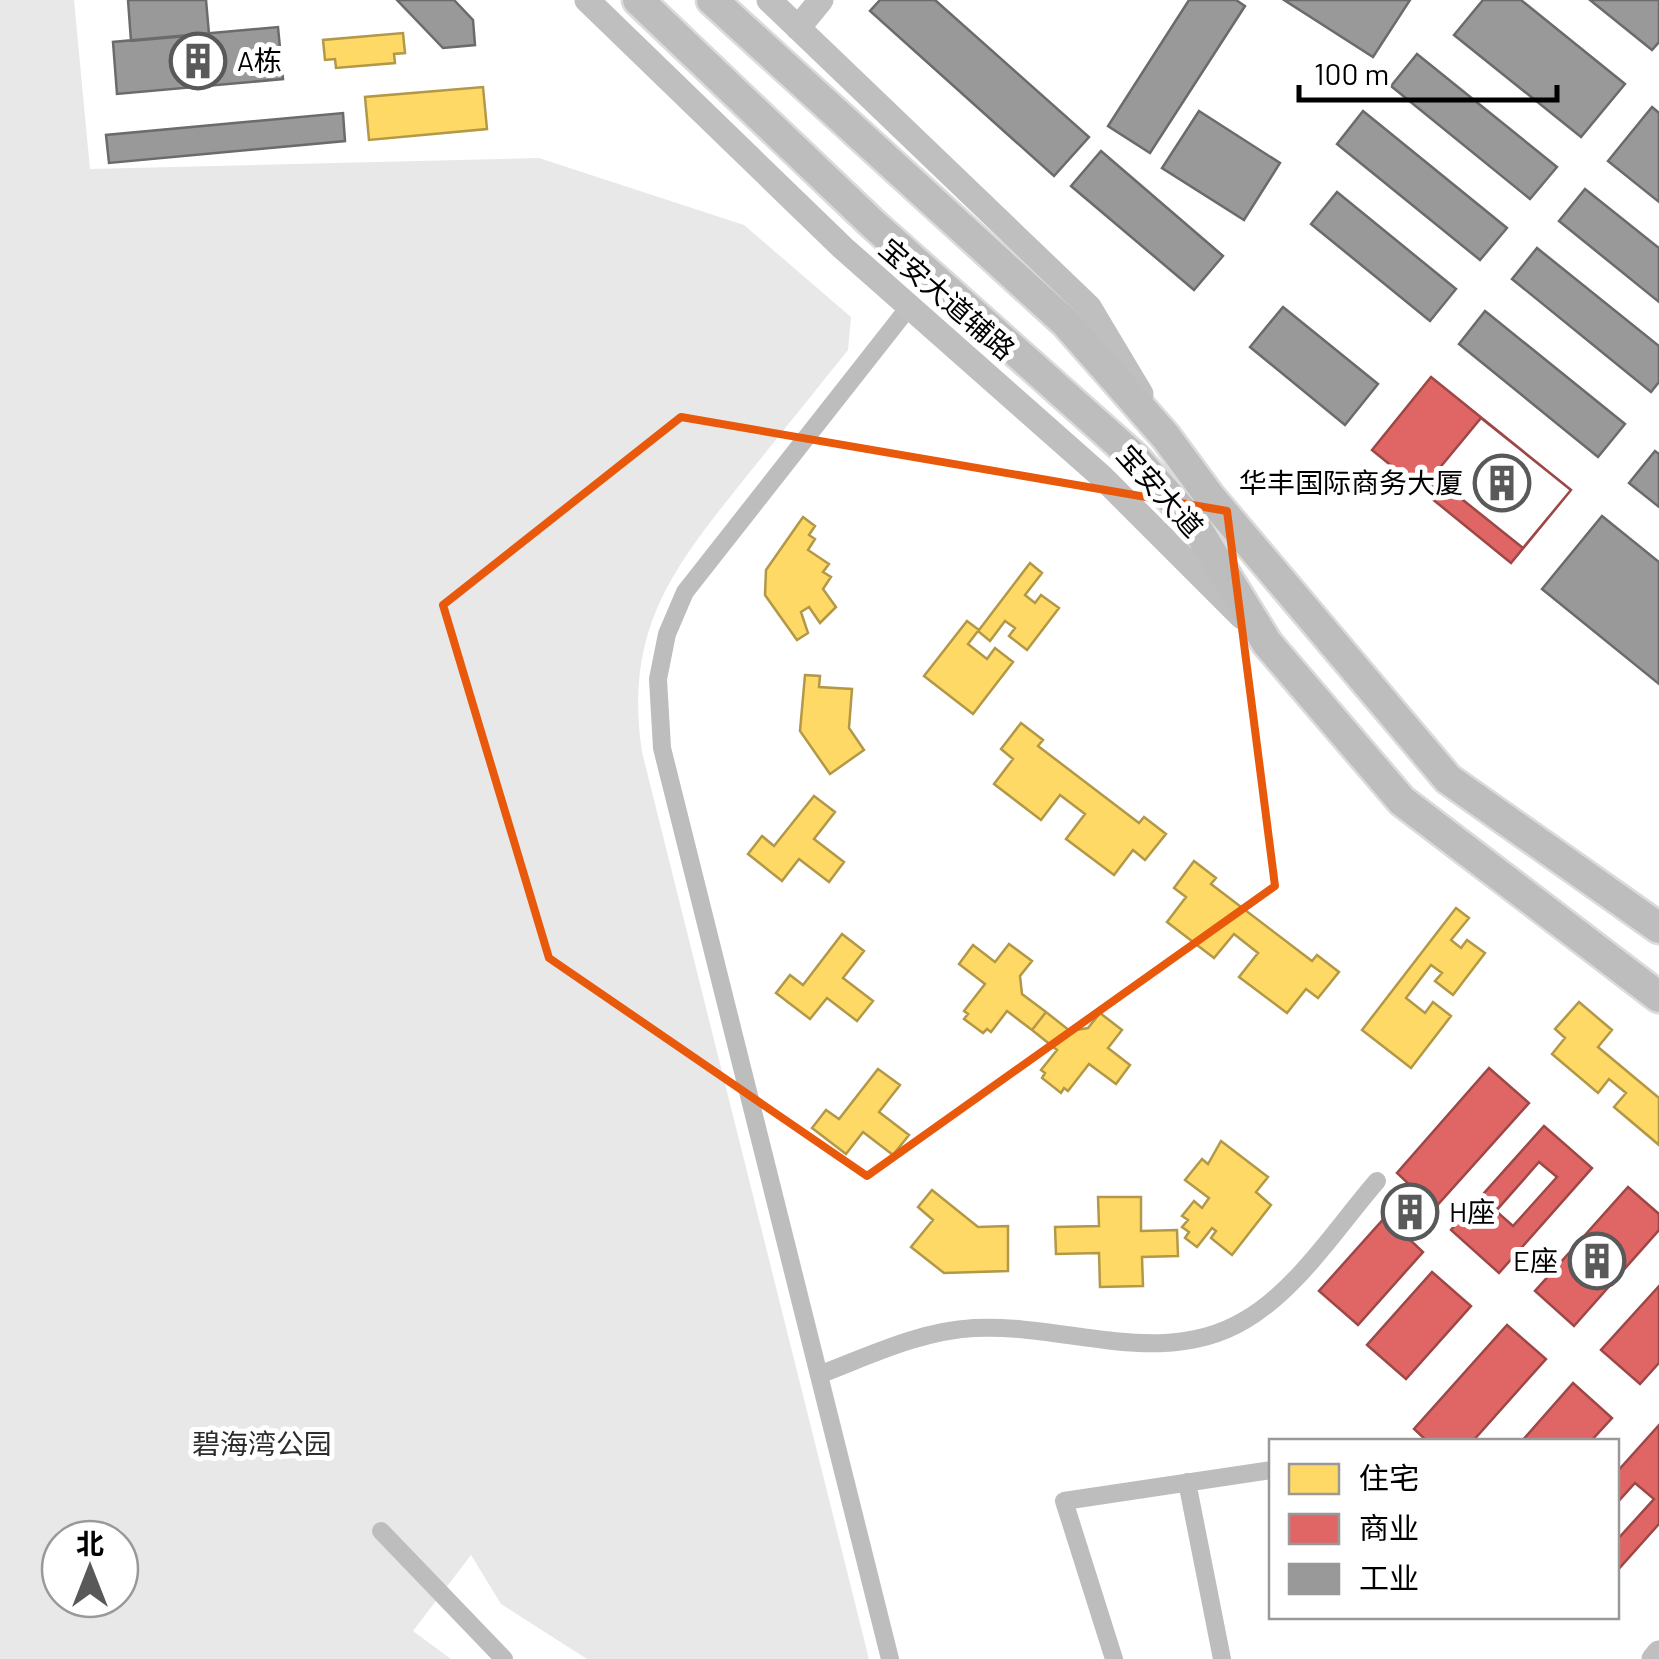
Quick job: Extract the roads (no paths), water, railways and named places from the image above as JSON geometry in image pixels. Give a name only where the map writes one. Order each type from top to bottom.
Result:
[{"type":"main road","name":"宝安大道辅路","points":[[587,0],[696,108],[910,307],[1101,476],[1268,642]]},
{"type":"main road","name":"宝安大道","points":[[638,0],[873,224],[1134,457],[1194,524],[1268,642],[1402,801],[1659,997]]},
{"type":"main road","name":"宝安大道","points":[[712,0],[1066,323],[1166,437],[1210,497],[1448,778],[1659,928]]},
{"type":"main road","points":[[769,0],[1088,307],[1166,437]]},
{"type":"main road","points":[[798,28],[820,0]]},
{"type":"street","points":[[890,1659],[662,748],[658,679],[675,612],[697,572],[910,307]]},
{"type":"street","points":[[821,1374],[910,1340],[956,1329],[1000,1328],[1154,1344],[1211,1336],[1246,1320],[1276,1296],[1377,1182]]},
{"type":"street","points":[[1114,1659],[1064,1501],[1269,1470]]},
{"type":"street","points":[[1187,1482],[1222,1659]]},
{"type":"street","points":[[381,1530],[504,1659]]},
{"type":"place","name":"A栋","points":[[198,61]]},
{"type":"place","name":"华丰国际商务大厦","points":[[1502,483]]},
{"type":"place","name":"H座","points":[[1410,1212]]},
{"type":"place","name":"E座","points":[[1597,1261]]},
{"type":"park label","name":"碧海湾公园","points":[[262,1444]]}]
